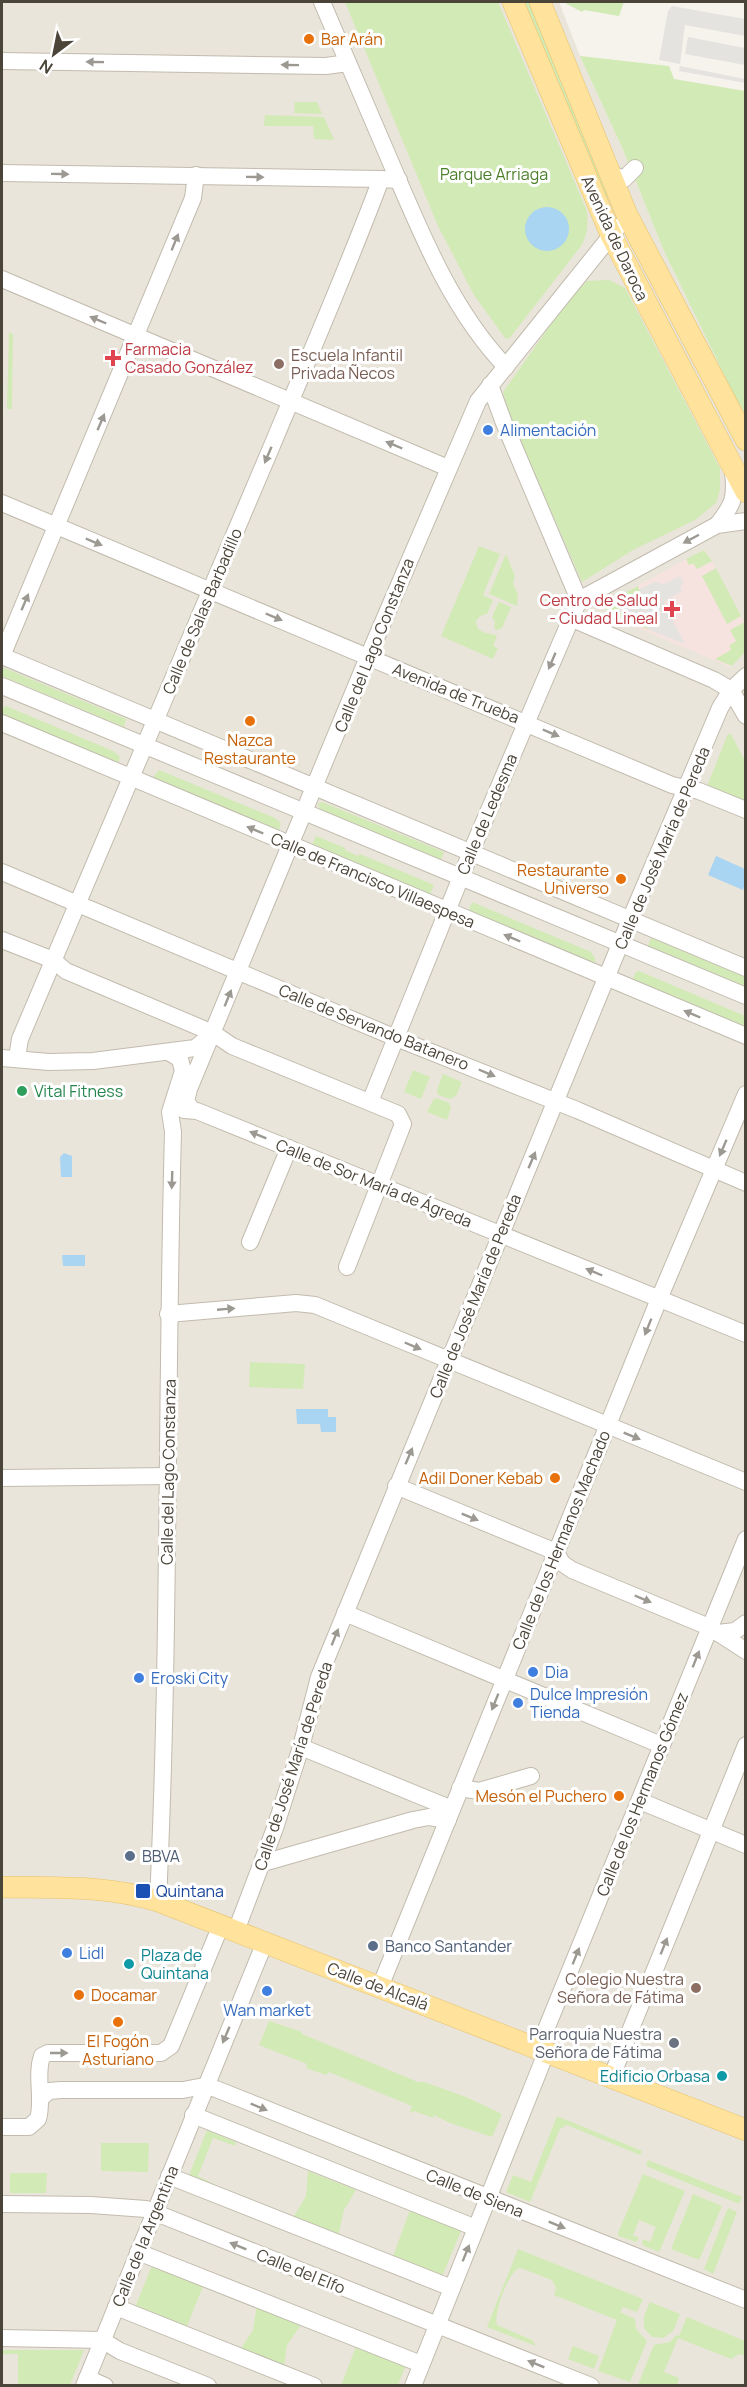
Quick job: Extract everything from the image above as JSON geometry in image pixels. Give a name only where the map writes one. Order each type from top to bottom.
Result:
[{"type":"main road","name":"Avenida de Daroca","points":[[513,2],[611,235],[746,492]]},
{"type":"main road","name":"Avenida de Daroca","points":[[540,2],[627,215],[746,440]]},
{"type":"main road","name":"Calle de Alcalá","points":[[2,1887],[94,1888],[131,1893],[158,1901],[746,2130]]},
{"type":"street","points":[[322,2],[416,224],[443,278],[476,334],[506,367]]},
{"type":"street","points":[[2,61],[326,66],[348,63]]},
{"type":"street","name":"Avenida de Daroca","points":[[611,174],[624,179],[634,168]]},
{"type":"street","points":[[2,173],[399,180]]},
{"type":"street","points":[[196,175],[194,198],[2,656],[156,722],[316,786],[746,969]]},
{"type":"street","name":"Calle de Salas Barbadillo","points":[[9,1058],[20,1039],[156,722],[381,179]]},
{"type":"street","name":"Calle del Lago Constanza","points":[[192,1109],[188,1106],[187,1096],[368,657],[478,401],[627,215]]},
{"type":"street","points":[[2,279],[448,468]]},
{"type":"street","points":[[490,386],[579,600],[717,525],[746,521]]},
{"type":"street","name":"Avenida de Daroca","points":[[717,525],[728,511],[734,498],[732,469]]},
{"type":"street","name":"Avenida de Trueba","points":[[2,503],[672,784],[699,791],[746,810]]},
{"type":"street","name":"Calle de Ledesma","points":[[370,1102],[471,852],[579,600]]},
{"type":"street","points":[[570,618],[714,680],[731,690],[746,716]]},
{"type":"street","name":"Calle de José María de Pereda","points":[[229,1928],[262,1863],[301,1747],[315,1690],[500,1234],[720,708],[731,690],[746,676]]},
{"type":"street","points":[[2,686],[460,879],[746,996]]},
{"type":"street","name":"Calle de Francisco Villaespesa","points":[[2,723],[746,1036]]},
{"type":"street","points":[[145,746],[160,735],[208,753],[226,750]]},
{"type":"street","points":[[233,782],[253,780],[297,799],[307,795],[316,786]]},
{"type":"street","points":[[460,879],[479,868],[518,884],[542,882]]},
{"type":"street","name":"Calle de Servando Batanero","points":[[2,872],[396,1038],[556,1101],[746,1183]]},
{"type":"street","points":[[551,916],[576,917],[613,931],[619,930],[630,920]]},
{"type":"street","points":[[2,940],[53,960],[66,971],[213,1033],[232,1046],[398,1114],[403,1121],[347,1267]]},
{"type":"street","points":[[9,1058],[49,1062],[93,1061],[170,1053],[195,1048],[213,1033]]},
{"type":"street","name":"Calle del Lago Constanza","points":[[158,1901],[169,1476],[168,1314],[173,1122],[170,1107],[183,1071],[180,1059],[170,1053]]},
{"type":"street","name":"Calle de los Hermanos Machado","points":[[380,1987],[659,1299],[746,1094]]},
{"type":"street","points":[[173,1122],[185,1110],[192,1109]]},
{"type":"street","name":"Calle de Sor María de Ágreda","points":[[192,1109],[746,1334]]},
{"type":"street","points":[[250,1242],[289,1148]]},
{"type":"street","points":[[168,1314],[296,1303],[315,1305],[746,1482]]},
{"type":"street","points":[[2,1478],[169,1476]]},
{"type":"street","points":[[396,1486],[556,1552],[562,1563],[572,1570],[714,1630],[746,1651]]},
{"type":"street","name":"Calle de los Hermanos Gómez","points":[[413,2385],[488,2198],[542,2051],[661,1745],[714,1630],[746,1539]]},
{"type":"street","points":[[345,1613],[661,1745]]},
{"type":"street","points":[[714,1630],[735,1630],[746,1623]]},
{"type":"street","points":[[612,2078],[746,1745]]},
{"type":"street","points":[[301,1747],[450,1814]]},
{"type":"street","points":[[460,1788],[479,1791],[531,1776]]},
{"type":"street","points":[[640,1801],[746,1845]]},
{"type":"street","points":[[262,1863],[413,1820],[450,1814]]},
{"type":"street","points":[[2,2127],[29,2127],[38,2119],[41,2098],[40,2064],[42,2056],[48,2053],[161,2053],[167,2051],[229,1928]]},
{"type":"street","name":"Calle de la Argentina","points":[[85,2382],[155,2213],[204,2086],[265,1942]]},
{"type":"street","points":[[41,2098],[49,2091],[61,2090],[183,2090],[204,2086]]},
{"type":"street","name":"Calle de Siena","points":[[204,2086],[746,2300]]},
{"type":"street","points":[[193,2115],[476,2228]]},
{"type":"street","points":[[169,2176],[452,2288]]},
{"type":"street","name":"Calle del Elfo","points":[[2,2204],[137,2207],[437,2325],[556,2379],[591,2385]]},
{"type":"street","points":[[138,2252],[421,2364]]},
{"type":"street","points":[[116,2307],[314,2385]]},
{"type":"street","points":[[2,2338],[102,2340],[120,2351],[208,2385]]},
{"type":"street","points":[[85,2382],[105,2385]]},
{"type":"shaded area","points":[[2,2],[559,2],[664,251],[745,413],[745,2385],[2,2386]]},
{"type":"shaded area","points":[[672,6],[745,19],[745,36],[685,25],[680,64],[659,60],[668,11]]},
{"type":"shaded area","points":[[688,37],[745,48],[745,65],[685,54]]},
{"type":"shaded area","points":[[680,66],[745,79],[745,83],[679,71]]},
{"type":"shaded area","name":"Centro de Salud - Ciudad Lineal","points":[[703,550],[706,551],[716,568],[745,624],[745,652],[730,667],[606,614],[606,603]]},
{"type":"shaded area","points":[[680,576],[684,584],[680,586],[682,591],[665,601],[664,604],[685,644],[652,631],[618,609],[638,598],[640,589],[654,582],[664,584]]},
{"type":"green space","name":"Parque Arriaga","points":[[345,2],[498,2],[587,211],[586,233],[581,246],[509,339],[505,338],[474,295],[438,226]]},
{"type":"green space","points":[[523,2],[531,2],[611,199],[607,199]]},
{"type":"green space","points":[[563,2],[624,2],[619,16],[584,10],[582,12]]},
{"type":"green space","points":[[580,56],[669,66],[674,79],[745,91],[745,413],[664,251],[624,152]]},
{"type":"green space","points":[[295,102],[317,102],[322,114],[294,113]]},
{"type":"green space","points":[[265,115],[324,117],[334,140],[314,139],[313,126],[264,126]]},
{"type":"green space","points":[[609,280],[625,288],[720,468],[720,490],[716,503],[695,520],[633,550],[582,582],[508,412],[503,392],[564,306],[587,281]]},
{"type":"green space","points":[[9,332],[13,334],[12,409],[7,409]]},
{"type":"green space","points":[[479,546],[500,554],[483,595],[493,600],[487,614],[480,616],[476,621],[478,629],[497,636],[493,646],[498,648],[493,659],[441,636]]},
{"type":"green space","points":[[704,550],[712,561],[697,569],[693,563],[689,565],[686,559]]},
{"type":"green space","points":[[506,554],[515,576],[513,583],[518,595],[517,606],[489,594]]},
{"type":"green space","points":[[716,568],[741,616],[727,624],[702,576]]},
{"type":"green space","points":[[638,586],[640,592],[638,598],[619,609],[652,631],[606,611],[606,603]]},
{"type":"green space","points":[[499,602],[511,607],[502,628],[497,630],[494,628],[495,621],[492,617]]},
{"type":"green space","points":[[745,622],[745,652],[732,666],[715,659],[731,650],[729,646],[736,641],[730,630]]},
{"type":"green space","points":[[2,667],[126,719],[124,727],[2,676]]},
{"type":"green space","points":[[6,706],[113,751],[120,757],[118,764],[2,715],[2,707]]},
{"type":"green space","points":[[728,734],[731,734],[745,761],[745,802],[707,786]]},
{"type":"green space","points":[[159,770],[275,818],[281,823],[278,834],[151,780]]},
{"type":"green space","points":[[322,802],[444,852],[440,862],[320,809],[318,804]]},
{"type":"green space","points":[[316,836],[358,856],[360,854],[434,885],[429,897],[311,847]]},
{"type":"green space","points":[[472,902],[591,952],[595,958],[595,965],[468,912]]},
{"type":"green space","points":[[651,938],[745,977],[745,986],[648,946]]},
{"type":"green space","points":[[639,971],[745,1016],[745,1029],[632,981],[636,972]]},
{"type":"green space","points":[[413,1070],[430,1077],[421,1099],[404,1092]]},
{"type":"green space","points":[[443,1074],[462,1082],[456,1096],[450,1099],[438,1095],[437,1090]]},
{"type":"green space","points":[[437,1098],[449,1103],[451,1108],[447,1120],[427,1112],[433,1100]]},
{"type":"green space","points":[[250,1362],[305,1364],[303,1389],[249,1387]]},
{"type":"green space","points":[[269,2021],[302,2032],[302,2034],[418,2082],[466,2097],[502,2114],[492,2137],[450,2123],[434,2115],[433,2118],[414,2111],[412,2113],[410,2112],[412,2106],[329,2072],[326,2075],[306,2068],[307,2064],[259,2045]]},
{"type":"green space","points":[[557,2116],[642,2151],[640,2155],[567,2125],[560,2129],[530,2202],[506,2192],[513,2175],[531,2182]]},
{"type":"green space","points":[[207,2130],[236,2142],[235,2146],[213,2138],[198,2176],[216,2185],[215,2189],[188,2178]]},
{"type":"green space","points":[[101,2143],[149,2143],[148,2172],[101,2171]]},
{"type":"green space","points":[[648,2160],[742,2197],[739,2204],[646,2166]]},
{"type":"green space","points":[[308,2171],[356,2190],[344,2210],[338,2236],[293,2218],[306,2196]]},
{"type":"green space","points":[[10,2173],[47,2173],[46,2193],[10,2193]]},
{"type":"green space","points":[[643,2174],[685,2191],[659,2252],[642,2243],[643,2239],[650,2242],[656,2227],[639,2220],[633,2235],[639,2238],[636,2242],[618,2236]]},
{"type":"green space","points":[[693,2194],[722,2206],[699,2260],[671,2249]]},
{"type":"green space","points":[[728,2208],[737,2212],[713,2274],[704,2269]]},
{"type":"green space","points":[[410,2210],[461,2231],[441,2279],[392,2259]]},
{"type":"green space","points":[[518,2249],[643,2299],[637,2312],[623,2307],[620,2312],[635,2319],[636,2329],[647,2341],[630,2382],[598,2371],[617,2320],[554,2295],[556,2288],[552,2280],[519,2268],[510,2277],[499,2303],[497,2325],[532,2340],[536,2346],[487,2327]]},
{"type":"green space","points":[[153,2263],[204,2284],[185,2331],[134,2310]]},
{"type":"green space","points":[[650,2302],[680,2314],[673,2331],[663,2338],[652,2337],[644,2328],[644,2316]]},
{"type":"green space","points":[[257,2304],[303,2322],[287,2345],[284,2367],[240,2350],[253,2330]]},
{"type":"green space","points":[[687,2317],[745,2341],[745,2356],[739,2354],[731,2359],[678,2338],[664,2372],[679,2378],[677,2385],[638,2385],[654,2345],[670,2342],[677,2335],[679,2336]]},
{"type":"green space","points":[[357,2344],[406,2365],[398,2385],[341,2386]]},
{"type":"green space","points":[[573,2346],[599,2356],[594,2369],[568,2359]]},
{"type":"green space","points":[[2,2350],[84,2350],[70,2385],[18,2386],[18,2354],[2,2354]]},
{"type":"water","points":[[547,207],[563,213],[569,229],[563,245],[547,251],[531,245],[525,229],[531,213]]},
{"type":"water","points":[[716,856],[745,869],[743,890],[708,875]]},
{"type":"water","points":[[64,1153],[72,1156],[72,1177],[61,1177],[60,1157]]},
{"type":"water","points":[[62,1255],[85,1255],[85,1266],[63,1266]]},
{"type":"water","points":[[296,1409],[328,1409],[328,1417],[336,1417],[336,1432],[321,1432],[320,1424],[297,1424]]},
{"type":"place","name":"Bar Arán","points":[[309,39]]},
{"type":"place","name":"Farmacia Casado González","points":[[113,358]]},
{"type":"place","name":"Escuela Infantil Privada Ñecos","points":[[279,364]]},
{"type":"place","name":"Alimentación","points":[[488,430]]},
{"type":"place","name":"Centro de Salud - Ciudad Lineal","points":[[672,609]]},
{"type":"place","name":"Nazca Restaurante","points":[[250,721]]},
{"type":"place","name":"Restaurante Universo","points":[[621,879]]},
{"type":"place","name":"Vital Fitness","points":[[22,1091]]},
{"type":"place","name":"Adil Doner Kebab","points":[[555,1478]]},
{"type":"place","name":"Dia","points":[[533,1672]]},
{"type":"place","name":"Eroski City","points":[[139,1678]]},
{"type":"place","name":"Dulce Impresión Tienda","points":[[518,1703]]},
{"type":"place","name":"Mesón el Puchero","points":[[619,1796]]},
{"type":"place","name":"BBVA","points":[[130,1856]]},
{"type":"place","name":"Quintana","points":[[143,1891]]},
{"type":"place","name":"Banco Santander","points":[[373,1946]]},
{"type":"place","name":"Lidl","points":[[67,1953]]},
{"type":"place","name":"Plaza de Quintana","points":[[129,1964]]},
{"type":"place","name":"Colegio Nuestra Señora de Fátima","points":[[696,1988]]},
{"type":"place","name":"Wan market","points":[[267,1991]]},
{"type":"place","name":"Docamar","points":[[79,1995]]},
{"type":"place","name":"El Fogón Asturiano","points":[[118,2022]]},
{"type":"place","name":"Parroquia Nuestra Señora de Fátima","points":[[674,2043]]},
{"type":"place","name":"Edificio Orbasa","points":[[722,2076]]}]
